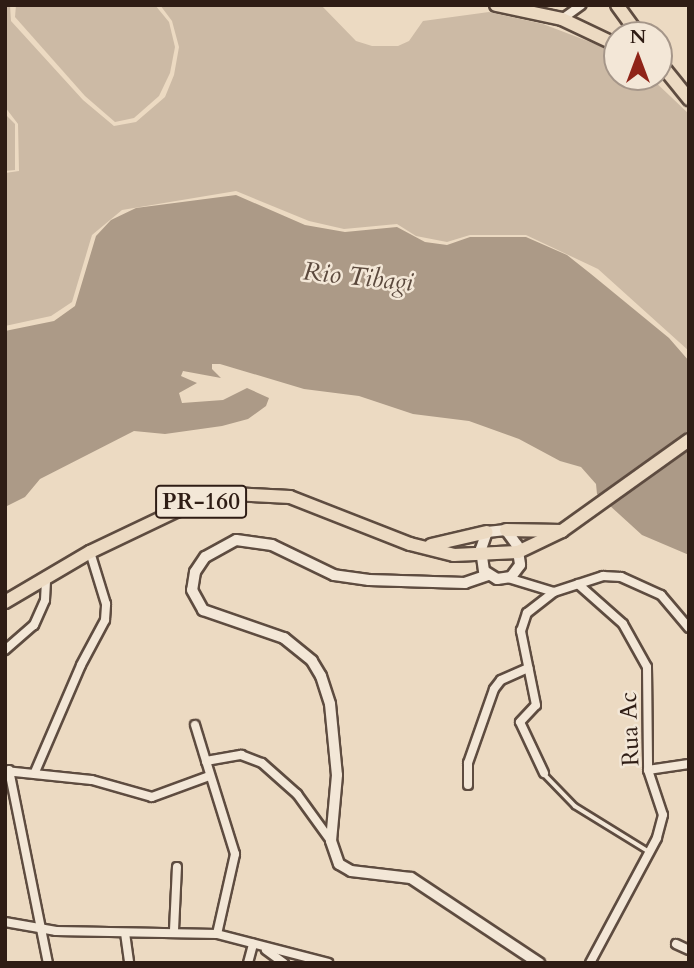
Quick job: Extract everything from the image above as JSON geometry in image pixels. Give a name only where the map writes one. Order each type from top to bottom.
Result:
[{"type":"main road","points":[[496,5],[537,9],[603,38]]},
{"type":"main road","points":[[617,5],[629,21]]},
{"type":"main road","points":[[673,81],[689,99]]},
{"type":"main road","name":"PR-160","points":[[5,602],[90,552],[185,507],[232,494],[258,492],[290,497],[410,544],[481,556],[518,552],[562,531],[689,440]]},
{"type":"main road","points":[[410,544],[449,544],[487,532],[506,530],[562,531]]},
{"type":"main road","points":[[506,530],[518,552],[519,569],[508,578],[488,575],[465,583],[334,575],[256,540],[222,545],[205,557],[195,572],[192,590],[202,610],[284,638],[305,654],[321,676],[330,704],[337,775],[331,841],[339,864],[351,871],[411,878],[539,963]]},
{"type":"main road","points":[[487,532],[481,556],[488,575]]},
{"type":"street","points":[[562,19],[581,5]]},
{"type":"street","points":[[35,772],[81,665],[105,620],[106,604],[90,552]]},
{"type":"street","points":[[519,569],[528,584]]},
{"type":"street","points":[[544,773],[520,722],[537,705],[528,668],[522,621],[554,592],[603,576],[637,582],[661,595],[689,628]]},
{"type":"street","points":[[5,650],[34,625],[45,600],[46,578]]},
{"type":"street","points":[[508,578],[554,592]]},
{"type":"street","name":"Rua Ac","points":[[579,584],[623,624],[647,667],[648,770],[663,815],[650,852],[590,963]]},
{"type":"street","points":[[468,785],[468,763],[494,690],[501,680],[528,668]]},
{"type":"street","points":[[195,725],[235,854],[217,934]]},
{"type":"street","points":[[206,761],[241,755],[262,763],[298,794],[331,841]]},
{"type":"street","points":[[648,770],[689,764]]},
{"type":"street","points":[[48,963],[7,770],[92,780],[152,797],[209,776]]},
{"type":"street","points":[[174,930],[177,867]]},
{"type":"street","points":[[5,922],[40,929],[125,933],[174,930],[217,934],[324,962]]},
{"type":"street","points":[[125,933],[130,963]]},
{"type":"street","points":[[676,944],[689,950]]},
{"type":"street","points":[[248,963],[257,945]]},
{"type":"street","points":[[257,945],[284,963]]},
{"type":"lane","points":[[544,773],[575,806],[650,852]]},
{"type":"shaded area","points":[[5,5],[10,5],[11,21],[83,100],[114,126],[136,122],[165,97],[174,75],[179,47],[172,21],[160,5],[321,5],[356,41],[372,46],[398,46],[409,41],[423,21],[489,12],[543,24],[603,48],[603,91],[665,91],[689,114],[689,351],[598,269],[526,235],[470,235],[447,242],[416,236],[397,224],[344,229],[309,221],[236,191],[122,210],[92,235],[72,302],[51,316],[5,326],[5,173],[19,171],[18,124],[5,107]]},
{"type":"shaded area","points":[[16,5],[155,5],[169,22],[175,47],[170,73],[159,96],[134,118],[115,122],[85,96],[15,17]]},
{"type":"shaded area","points":[[5,114],[15,124],[15,170],[5,171]]},
{"type":"water","name":"Rio Tibagi","points":[[236,195],[305,225],[345,232],[397,227],[425,242],[447,245],[470,237],[526,237],[567,255],[591,274],[669,338],[689,361],[689,555],[642,535],[597,494],[596,484],[581,467],[560,461],[519,439],[469,421],[413,414],[359,396],[304,389],[220,364],[212,364],[212,369],[221,378],[183,371],[181,376],[197,383],[179,393],[182,403],[223,400],[247,388],[269,398],[266,406],[248,419],[222,426],[165,434],[134,431],[40,479],[25,497],[5,507],[5,331],[54,321],[75,306],[96,236],[111,220],[136,208]]}]
